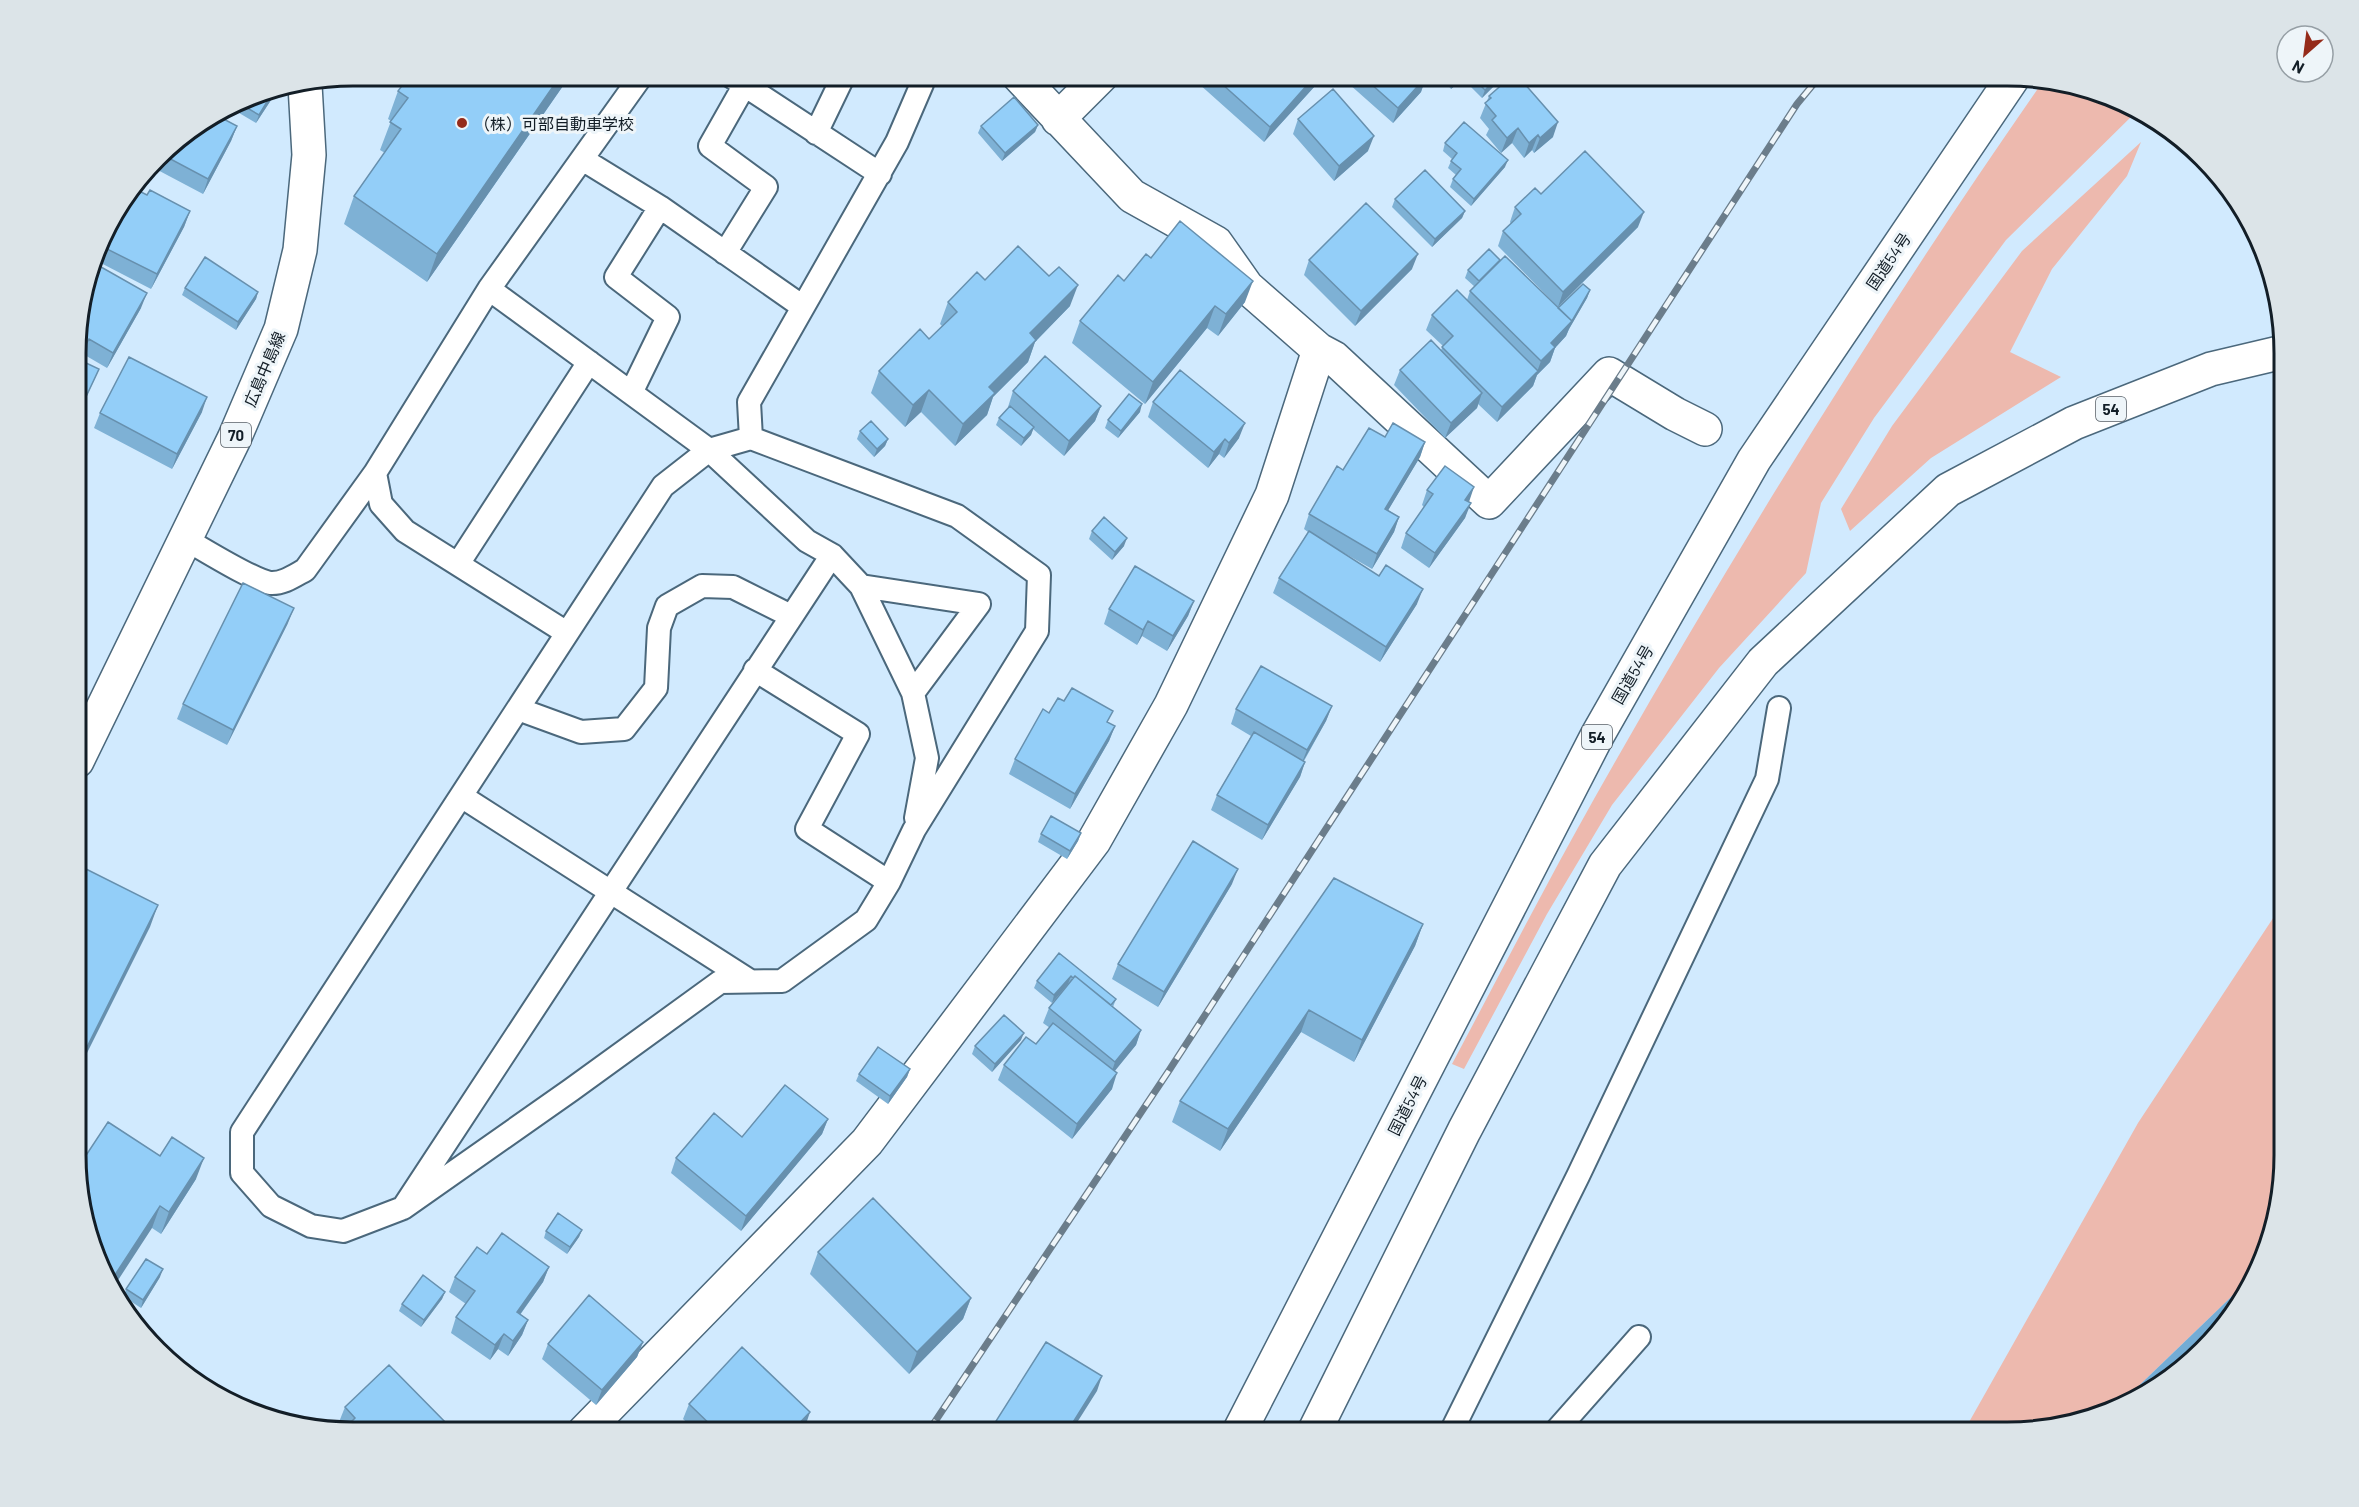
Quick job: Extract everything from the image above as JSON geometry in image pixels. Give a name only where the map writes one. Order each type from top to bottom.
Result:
[{"type":"main road","points":[[1028,86],[1132,196],[1216,243],[1247,287],[1319,350],[1334,358],[1489,502],[1609,374],[1675,414],[1705,429]]},
{"type":"main road","points":[[1058,119],[1091,86]]},
{"type":"main road","name":"国道54号","points":[[1244,1422],[1597,736],[1748,470],[2007,86]]},
{"type":"main road","name":"広島中島線","points":[[86,742],[234,439],[281,329],[300,250],[309,155],[305,90]]},
{"type":"main road","points":[[594,1422],[867,1142],[1094,841],[1171,705],[1272,495],[1319,350]]},
{"type":"main road","name":"54","points":[[1319,1422],[1464,1131],[1605,865],[1763,662],[1948,490],[2074,423],[2211,369],[2274,354]]},
{"type":"lane","points":[[185,539],[251,576],[270,583],[288,580],[304,570],[375,473],[489,289],[634,86]]},
{"type":"lane","points":[[725,253],[766,187],[710,146],[734,86]]},
{"type":"lane","points":[[744,86],[880,174]]},
{"type":"lane","points":[[816,133],[839,86]]},
{"type":"lane","points":[[751,438],[749,402],[880,174],[897,142],[921,86]]},
{"type":"lane","points":[[582,159],[660,207],[803,307]]},
{"type":"lane","points":[[631,393],[668,317],[616,277],[660,207]]},
{"type":"lane","points":[[489,289],[709,450],[807,541],[832,555],[861,586],[913,693],[927,758],[914,830]]},
{"type":"lane","points":[[458,564],[589,362]]},
{"type":"lane","points":[[751,438],[957,516],[1039,575],[1037,631],[914,830],[889,882],[866,921],[782,981],[720,982],[403,1208],[343,1231],[311,1226],[271,1206],[242,1173],[242,1132],[663,486],[709,450],[751,438]]},
{"type":"lane","points":[[375,473],[381,504],[405,531],[567,633]]},
{"type":"lane","points":[[403,1208],[832,555]]},
{"type":"lane","points":[[518,709],[581,732],[624,729],[656,688],[659,628],[667,606],[702,586],[733,587],[791,616]]},
{"type":"lane","points":[[861,586],[979,604],[913,693]]},
{"type":"lane","points":[[755,670],[858,734],[807,829],[889,882]]},
{"type":"lane","points":[[1456,1422],[1578,1176],[1767,779],[1779,708]]},
{"type":"lane","points":[[461,796],[750,981]]},
{"type":"lane","points":[[1564,1422],[1639,1337]]},
{"type":"shaded area","points":[[2039,88],[2092,100],[2131,117],[2006,240],[1874,418],[1821,503],[1806,573],[1719,668],[1612,805],[1547,914],[1464,1069],[1452,1064],[1594,799],[1700,616],[1810,434],[1984,167]]},
{"type":"shaded area","points":[[2141,142],[2127,176],[2052,269],[2010,352],[2061,377],[1931,458],[1850,531],[1841,509],[1892,426],[2022,251]]},
{"type":"shaded area","points":[[2274,917],[2273,1172],[2268,1206],[2259,1240],[2238,1288],[2137,1387],[2124,1394],[2092,1407],[2058,1416],[2024,1421],[1969,1422],[2138,1123]]},
{"type":"water","points":[[2234,1295],[2195,1343],[2169,1366],[2137,1387]]},
{"type":"building","points":[[402,86],[553,86],[437,254],[354,196],[401,129],[390,122],[408,98],[398,91]]},
{"type":"building","points":[[1224,86],[1306,86],[1270,127]]},
{"type":"building","points":[[1373,86],[1418,86],[1398,108]]},
{"type":"building","points":[[1500,86],[1527,86],[1558,122],[1540,138],[1538,135],[1529,143],[1518,128],[1507,138],[1492,120],[1496,116],[1485,103],[1491,98],[1489,96]]},
{"type":"building","points":[[1333,89],[1374,136],[1339,166],[1298,119]]},
{"type":"building","points":[[1014,97],[1038,125],[1005,153],[981,126]]},
{"type":"building","points":[[268,100],[259,115],[247,108]]},
{"type":"building","points":[[223,119],[237,126],[208,179],[170,159],[190,141]]},
{"type":"building","points":[[1464,122],[1508,160],[1474,199],[1453,179],[1461,169],[1451,161],[1457,153],[1445,143]]},
{"type":"building","points":[[1585,151],[1644,212],[1563,292],[1503,231],[1521,214],[1515,207],[1535,188],[1541,194]]},
{"type":"building","points":[[1425,170],[1465,211],[1435,239],[1395,199]]},
{"type":"building","points":[[150,190],[190,211],[157,274],[107,249],[121,219],[140,191],[147,195]]},
{"type":"building","points":[[1366,203],[1418,254],[1361,311],[1309,260]]},
{"type":"building","points":[[1180,221],[1253,281],[1226,314],[1215,306],[1153,382],[1080,321],[1118,275],[1124,281],[1146,254],[1151,258]]},
{"type":"building","points":[[1018,246],[1049,276],[1059,267],[1078,285],[1030,333],[1036,340],[989,387],[995,393],[963,424],[929,390],[913,405],[879,371],[920,329],[929,339],[957,312],[948,302],[977,272],[985,280]]},
{"type":"building","points":[[1489,249],[1500,260],[1479,281],[1468,270]]},
{"type":"building","points":[[1505,256],[1572,321],[1551,343],[1555,347],[1541,361],[1470,291]]},
{"type":"building","points":[[205,257],[258,292],[238,322],[185,288]]},
{"type":"building","points":[[100,266],[147,293],[113,353],[89,339],[86,344],[91,301]]},
{"type":"building","points":[[1583,284],[1590,290],[1572,321],[1558,308]]},
{"type":"building","points":[[1457,290],[1538,371],[1502,407],[1442,347],[1453,336],[1432,315]]},
{"type":"building","points":[[1431,340],[1482,393],[1451,423],[1400,370]]},
{"type":"building","points":[[1045,356],[1101,406],[1069,441],[1013,391]]},
{"type":"building","points":[[129,357],[207,397],[177,454],[100,413]]},
{"type":"building","points":[[86,363],[99,369],[86,397]]},
{"type":"building","points":[[1180,370],[1245,423],[1229,443],[1225,439],[1214,452],[1153,402]]},
{"type":"building","points":[[1129,394],[1142,404],[1121,431],[1108,420]]},
{"type":"building","points":[[1010,406],[1034,427],[1024,438],[999,418]]},
{"type":"building","points":[[871,421],[888,439],[877,449],[860,431]]},
{"type":"building","points":[[1393,423],[1425,442],[1385,509],[1399,517],[1377,554],[1309,514],[1337,466],[1343,470],[1369,428],[1385,437]]},
{"type":"building","points":[[1445,466],[1474,487],[1465,500],[1471,503],[1435,553],[1406,533],[1433,494],[1427,490]]},
{"type":"building","points":[[1104,517],[1127,538],[1115,552],[1092,531]]},
{"type":"building","points":[[1309,531],[1379,576],[1386,565],[1423,589],[1386,647],[1279,578]]},
{"type":"building","points":[[1135,566],[1194,601],[1173,636],[1148,621],[1143,630],[1109,609]]},
{"type":"building","points":[[243,583],[294,608],[233,730],[183,704]]},
{"type":"building","points":[[1261,666],[1332,706],[1307,750],[1236,709]]},
{"type":"building","points":[[1072,688],[1113,711],[1107,722],[1115,726],[1075,794],[1015,759],[1043,709],[1049,713],[1058,698],[1064,701]]},
{"type":"building","points":[[1254,732],[1305,762],[1268,825],[1217,795]]},
{"type":"building","points":[[1051,816],[1081,833],[1070,851],[1041,834]]},
{"type":"building","points":[[1193,841],[1238,869],[1164,992],[1118,964]]},
{"type":"building","points":[[86,869],[158,905],[86,1049]]},
{"type":"building","points":[[1334,878],[1423,924],[1362,1040],[1309,1010],[1228,1129],[1180,1101]]},
{"type":"building","points":[[1059,953],[1116,999],[1111,1005],[1075,976],[1073,978],[1071,976],[1054,995],[1037,981]]},
{"type":"building","points":[[1075,976],[1141,1030],[1115,1062],[1049,1008]]},
{"type":"building","points":[[1004,1015],[1024,1033],[995,1064],[975,1046]]},
{"type":"building","points":[[1053,1023],[1117,1073],[1077,1124],[1004,1065],[1026,1037],[1036,1044]]},
{"type":"building","points":[[878,1047],[910,1069],[890,1096],[859,1074]]},
{"type":"building","points":[[785,1085],[828,1119],[746,1216],[676,1158],[714,1113],[742,1137]]},
{"type":"building","points":[[108,1122],[160,1156],[172,1137],[204,1158],[169,1212],[160,1206],[115,1275],[95,1223],[88,1189],[86,1155]]},
{"type":"building","points":[[873,1198],[971,1298],[917,1352],[818,1252]]},
{"type":"building","points":[[558,1213],[582,1230],[570,1247],[546,1231]]},
{"type":"building","points":[[502,1233],[549,1267],[517,1312],[528,1320],[513,1341],[504,1334],[495,1345],[456,1317],[475,1291],[455,1277],[477,1247],[487,1254]]},
{"type":"building","points":[[146,1259],[163,1269],[143,1300],[126,1289]]},
{"type":"building","points":[[423,1275],[445,1292],[424,1320],[402,1304]]},
{"type":"building","points":[[589,1295],[643,1342],[602,1390],[548,1344]]},
{"type":"building","points":[[1046,1342],[1102,1376],[1073,1422],[995,1422]]},
{"type":"building","points":[[742,1347],[810,1412],[800,1422],[708,1422],[689,1404]]},
{"type":"building","points":[[389,1365],[445,1422],[351,1422],[355,1418],[345,1407]]},
{"type":"railway","points":[[935,1422],[1168,1072],[1797,104],[1812,86]]},
{"type":"place","name":"（株）可部自動車学校","points":[[462,123]]}]
